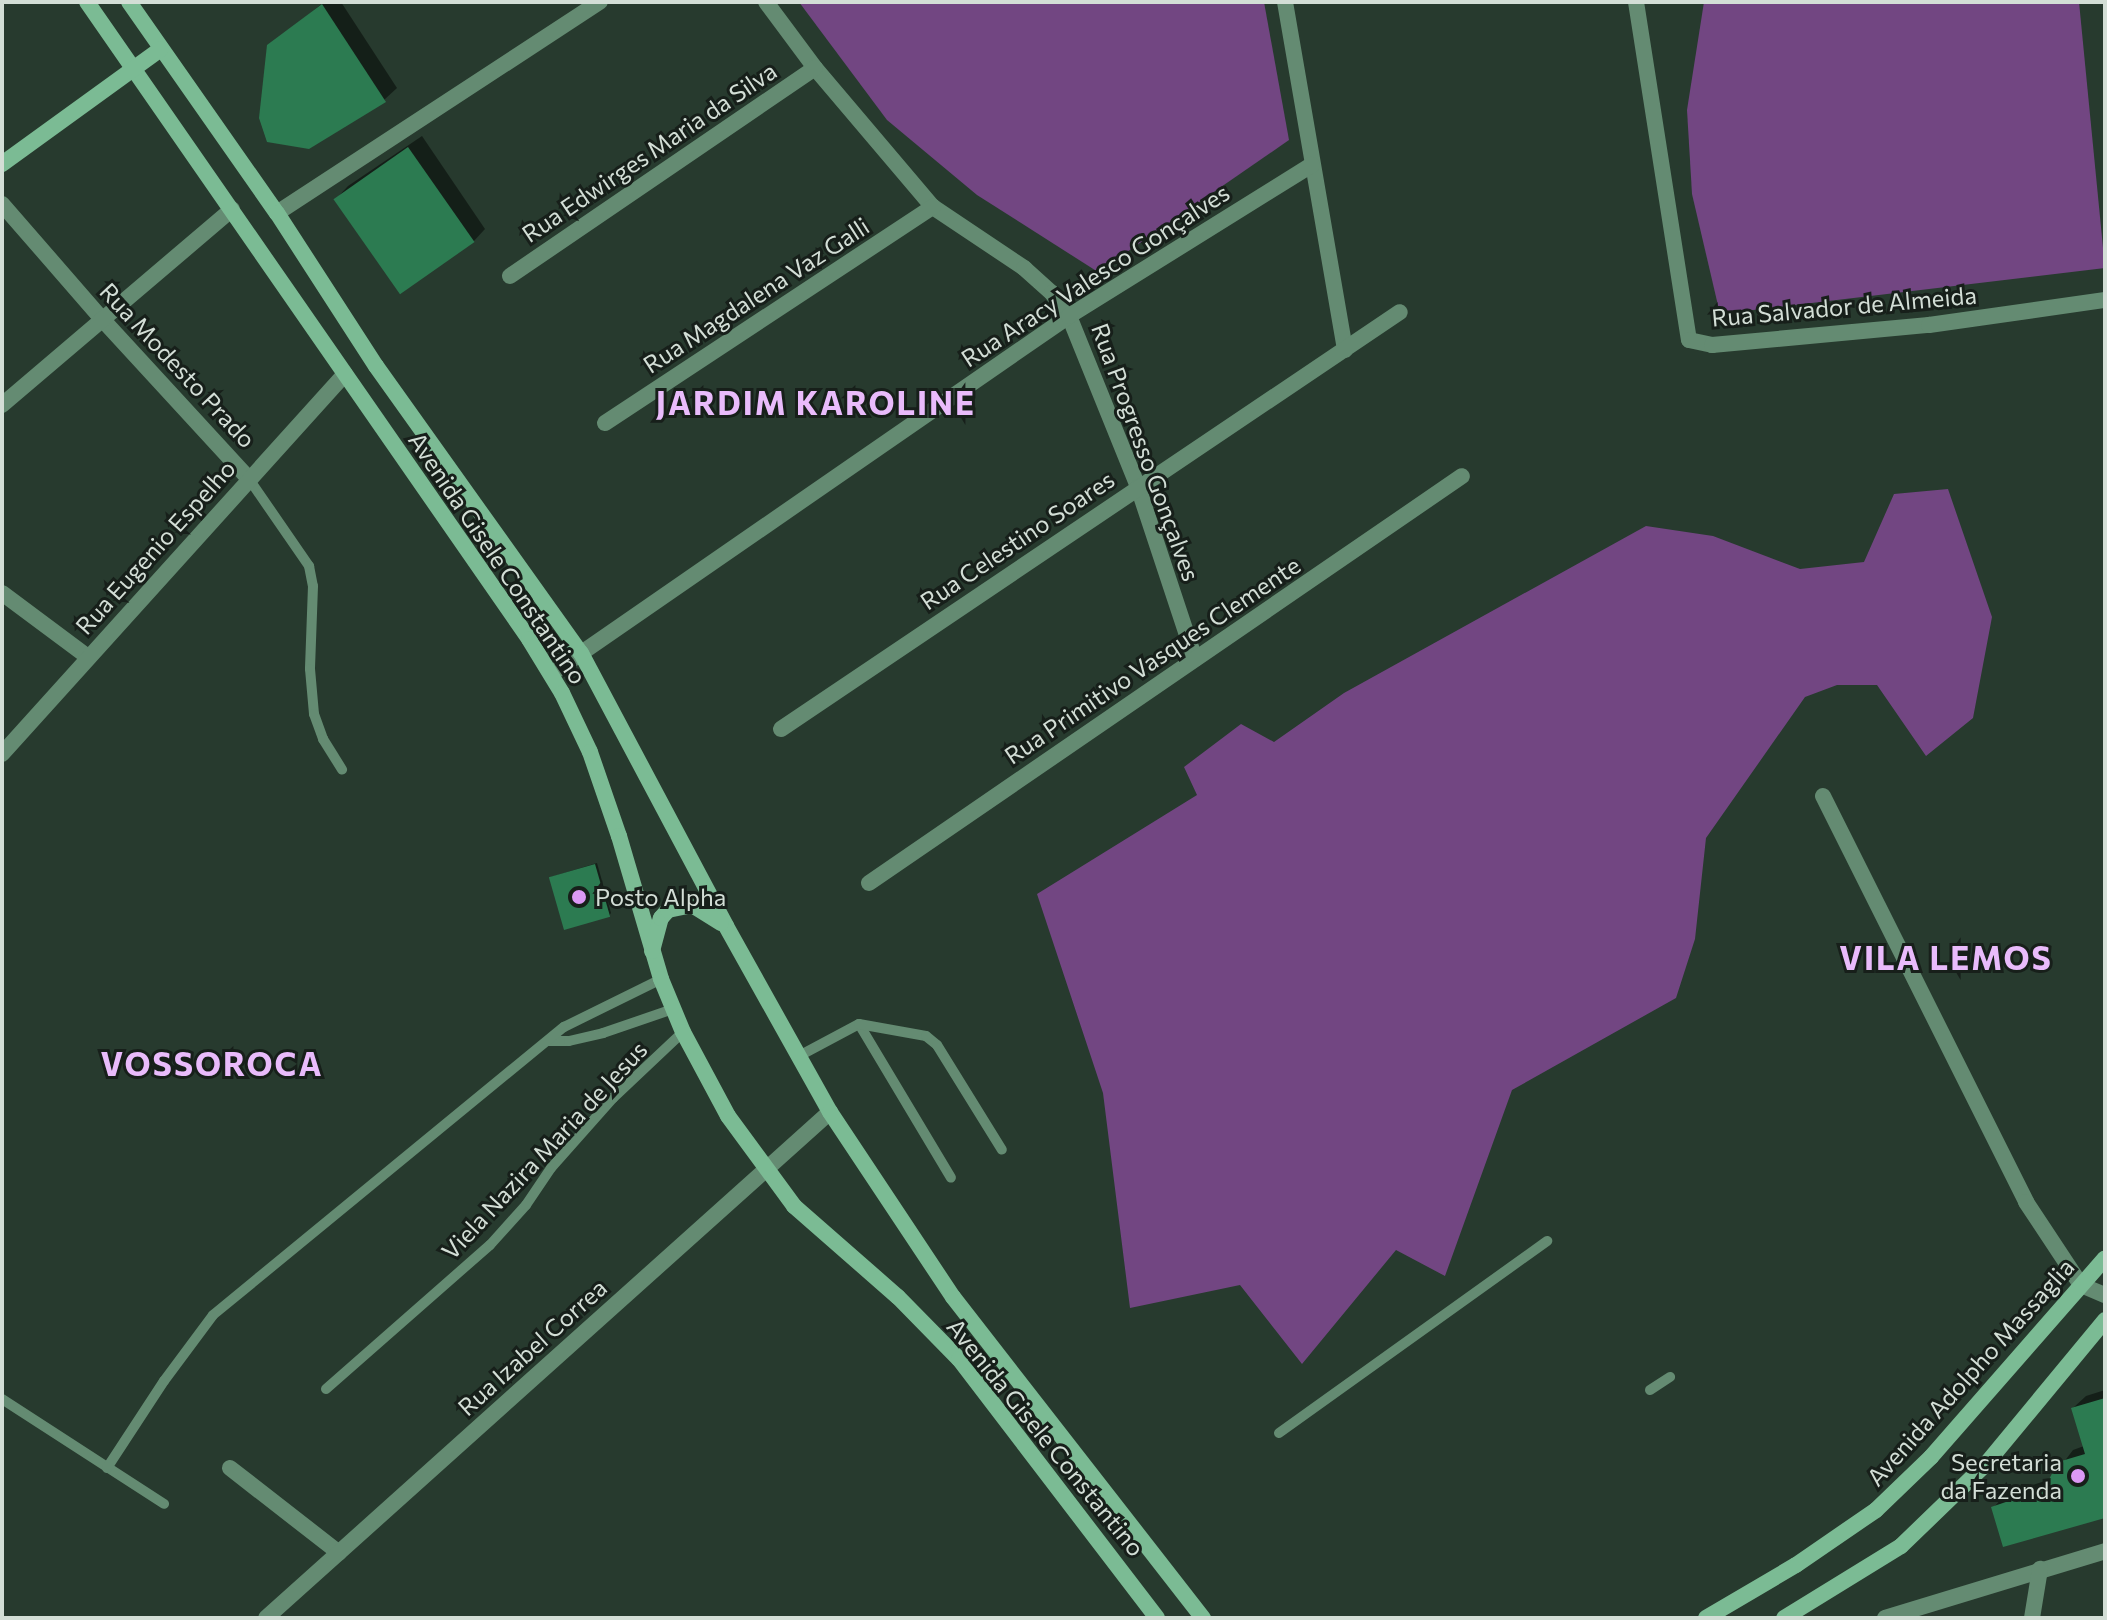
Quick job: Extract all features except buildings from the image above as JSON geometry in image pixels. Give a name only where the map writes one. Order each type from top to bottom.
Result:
[{"type":"main road","name":"Avenida Gisele Constantino","points":[[87,2],[551,674],[590,752],[619,836],[651,954],[673,1009],[728,1116],[794,1206],[898,1297],[959,1359],[1157,1618]]},
{"type":"main road","name":"Avenida Gisele Constantino","points":[[129,2],[277,213],[376,366],[581,653],[726,926],[830,1112],[953,1297],[1203,1618]]},
{"type":"main road","points":[[2,164],[161,49]]},
{"type":"main road","points":[[651,954],[661,918],[668,910],[685,904],[699,907],[726,926]]},
{"type":"main road","name":"Avenida Adolpho Massaglia","points":[[1706,1618],[1796,1565],[1876,1510],[1931,1457],[2105,1258]]},
{"type":"main road","points":[[1784,1618],[1901,1546],[1986,1464],[2105,1320]]},
{"type":"street","points":[[277,213],[600,2]]},
{"type":"street","name":"Rua Progresso Gonçalves","points":[[766,2],[815,68],[933,207],[1024,268],[1052,293],[1069,316],[1138,487],[1195,659]]},
{"type":"street","points":[[1285,2],[1345,350]]},
{"type":"street","name":"Rua Salvador de Almeida","points":[[1636,2],[1689,340],[1712,345],[1929,325],[2105,300]]},
{"type":"street","name":"Rua Edwirges Maria da Silva","points":[[510,276],[815,68]]},
{"type":"street","name":"Rua Aracy Valesco Gonçalves","points":[[551,674],[1069,316],[1312,165]]},
{"type":"street","name":"Rua Modesto Prado","points":[[2,204],[102,319],[249,479]]},
{"type":"street","name":"Rua Magdalena Vaz Galli","points":[[605,423],[933,207]]},
{"type":"street","points":[[2,405],[232,209]]},
{"type":"street","name":"Rua Celestino Soares","points":[[781,729],[1400,312]]},
{"type":"street","name":"Rua Eugenio Espelho","points":[[2,754],[345,374]]},
{"type":"street","name":"Rua Primitivo Vasques Clemente","points":[[869,883],[1462,476]]},
{"type":"street","points":[[2,593],[88,657]]},
{"type":"street","points":[[1823,796],[2026,1202],[2081,1285],[2105,1295]]},
{"type":"street","name":"Rua Izabel Correa","points":[[266,1618],[830,1112]]},
{"type":"street","points":[[230,1468],[339,1553]]},
{"type":"street","points":[[1885,1618],[2105,1551]]},
{"type":"street","points":[[2032,1618],[2040,1569]]},
{"type":"lane","name":"Rua Modesto Prado","points":[[249,479],[309,566],[313,586],[310,669],[314,714],[323,739],[342,769]]},
{"type":"lane","points":[[107,1468],[164,1381],[213,1315],[564,1027],[661,979]]},
{"type":"lane","points":[[548,1041],[569,1041],[603,1033],[673,1009]]},
{"type":"lane","points":[[859,1024],[951,1178]]},
{"type":"lane","points":[[799,1056],[859,1024],[926,1036],[937,1045],[1002,1150]]},
{"type":"lane","name":"Viela Nazira Maria de Jesus","points":[[326,1389],[490,1245],[526,1205],[551,1168],[613,1098],[683,1032]]},
{"type":"lane","points":[[1279,1433],[1547,1241]]},
{"type":"lane","points":[[1650,1390],[1670,1377]]},
{"type":"lane","points":[[2,1399],[164,1504]]},
{"type":"shaded area","points":[[799,2],[1264,2],[1289,140],[1098,272],[977,195],[887,120]]},
{"type":"shaded area","points":[[1704,2],[2079,2],[2105,268],[1720,314],[1692,194],[1687,110]]},
{"type":"shaded area","points":[[1948,489],[1992,617],[1973,718],[1926,756],[1877,685],[1837,685],[1805,697],[1706,838],[1695,939],[1676,998],[1512,1090],[1445,1276],[1396,1250],[1302,1364],[1240,1285],[1130,1308],[1103,1093],[1037,894],[1197,795],[1184,767],[1241,724],[1274,742],[1344,693],[1646,526],[1713,536],[1800,569],[1864,562],[1894,494]]},
{"type":"place","name":"Posto Alpha","points":[[579,897]]},
{"type":"place","name":"Secretaria da Fazenda","points":[[2078,1476]]},
{"type":"district","name":"JARDIM KAROLINE","points":[[816,402]]},
{"type":"district","name":"VILA LEMOS","points":[[1946,957]]},
{"type":"district","name":"VOSSOROCA","points":[[212,1063]]}]
